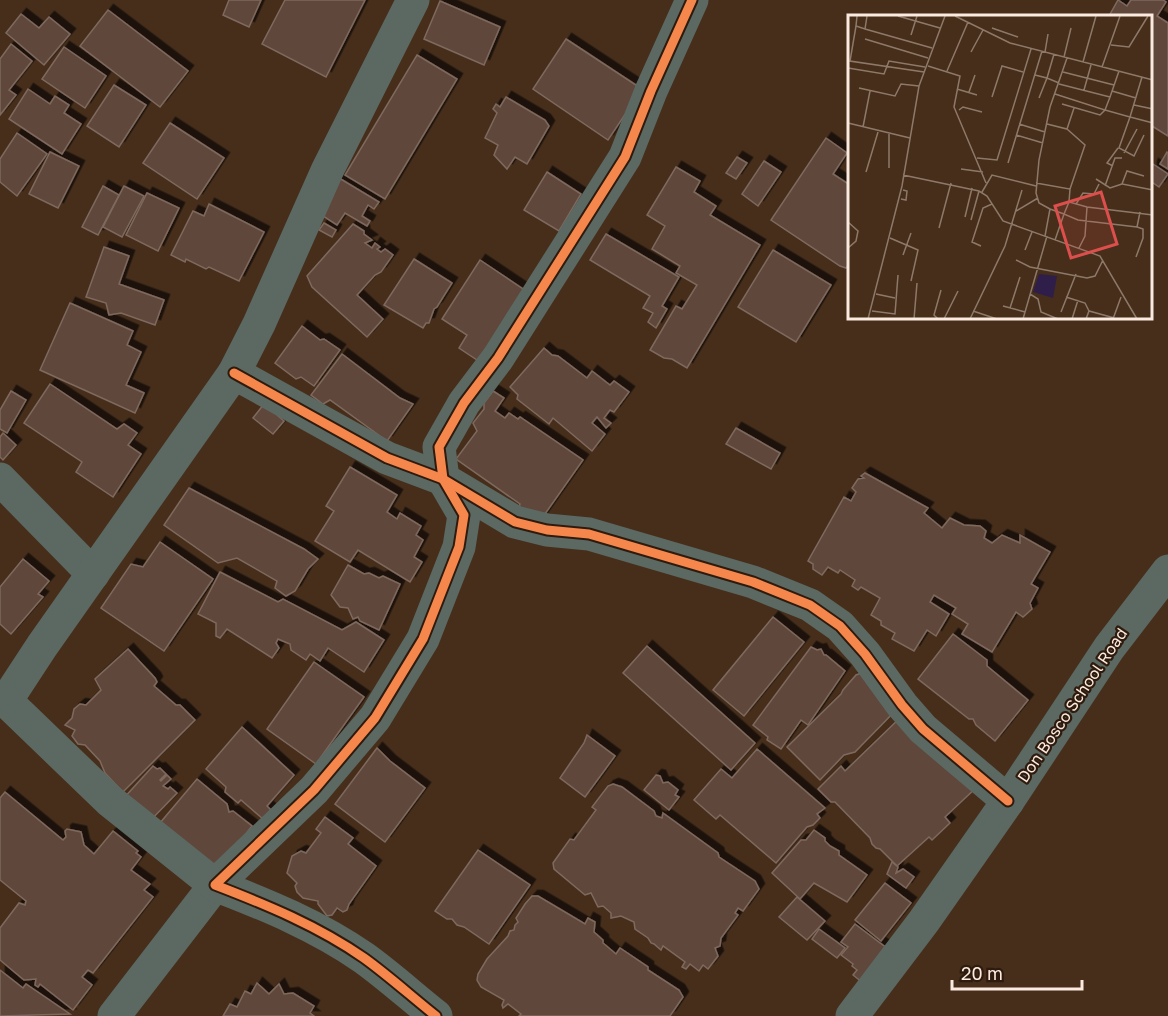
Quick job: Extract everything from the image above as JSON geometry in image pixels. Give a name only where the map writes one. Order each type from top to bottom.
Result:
[{"type":"street","points":[[413,0],[327,171],[259,324],[234,373],[3,699],[110,801],[215,885],[309,924],[364,958],[436,1016]]},
{"type":"street","points":[[114,1016],[215,885],[314,790],[375,718],[423,639],[459,547],[464,515],[443,480],[439,447],[464,403],[498,358],[625,157],[651,91],[692,0]]},
{"type":"street","points":[[234,373],[387,458],[443,480],[515,522],[547,530],[590,534],[753,582],[810,605],[840,626],[865,654],[902,705],[923,729],[1008,801]]},
{"type":"street","points":[[0,479],[93,574]]},
{"type":"street","name":"Don Bosco School Road","points":[[852,1016],[924,921],[1008,801],[1108,648],[1168,571]]},
{"type":"building","points":[[229,0],[261,0],[249,27],[223,15]]},
{"type":"building","points":[[285,0],[365,0],[326,77],[262,44]]},
{"type":"building","points":[[1118,0],[1127,6],[1131,0],[1163,0],[1166,2],[1157,16],[1168,23],[1168,136],[1153,127],[1153,15],[1110,15]]},
{"type":"building","points":[[440,1],[500,27],[484,65],[424,39]]},
{"type":"building","points":[[108,10],[188,71],[160,107],[80,46]]},
{"type":"building","points":[[21,14],[39,28],[49,17],[70,34],[44,65],[6,33]]},
{"type":"building","points":[[566,39],[642,89],[608,140],[533,89]]},
{"type":"building","points":[[11,44],[32,61],[9,90],[16,95],[0,115],[0,59]]},
{"type":"building","points":[[64,47],[106,76],[85,108],[42,79]]},
{"type":"building","points":[[417,55],[457,79],[385,199],[345,175]]},
{"type":"building","points":[[114,85],[146,105],[119,147],[87,126]]},
{"type":"building","points":[[28,89],[50,104],[55,96],[69,105],[64,113],[81,124],[62,154],[9,119]]},
{"type":"building","points":[[506,97],[545,120],[549,126],[527,164],[515,157],[507,169],[494,155],[498,145],[485,138],[497,113],[493,109],[496,104],[500,107]]},
{"type":"building","points":[[170,123],[224,158],[197,199],[143,163]]},
{"type":"building","points":[[17,133],[47,154],[17,196],[0,182],[0,159]]},
{"type":"building","points":[[826,138],[847,153],[833,174],[848,184],[848,266],[846,268],[771,220]]},
{"type":"building","points":[[50,152],[79,166],[58,208],[29,194]]},
{"type":"building","points":[[1168,153],[1168,169],[1160,164]]},
{"type":"building","points":[[737,157],[747,163],[736,179],[726,173]]},
{"type":"building","points":[[764,161],[781,172],[758,206],[742,194]]},
{"type":"building","points":[[1153,164],[1168,174],[1159,187],[1153,183]]},
{"type":"building","points":[[676,167],[700,181],[694,192],[716,206],[710,215],[760,245],[687,368],[650,350],[676,306],[682,309],[697,285],[676,273],[680,266],[652,249],[665,226],[647,215]]},
{"type":"building","points":[[547,172],[581,194],[559,231],[524,210]]},
{"type":"building","points":[[339,178],[379,202],[374,209],[368,205],[362,216],[370,221],[367,226],[345,213],[337,225],[323,216]]},
{"type":"building","points":[[103,186],[119,195],[98,235],[82,227]]},
{"type":"building","points":[[124,186],[144,196],[122,237],[103,227]]},
{"type":"building","points":[[147,193],[179,208],[158,251],[126,235]]},
{"type":"building","points":[[209,204],[264,232],[239,281],[209,267],[206,269],[186,259],[185,262],[171,255],[193,211],[204,216]]},
{"type":"building","points":[[324,223],[336,230],[332,237],[319,230]]},
{"type":"building","points":[[353,224],[372,240],[365,243],[372,248],[375,243],[380,247],[377,249],[381,252],[385,249],[393,255],[381,272],[375,275],[357,295],[383,319],[367,337],[312,287],[307,276]]},
{"type":"building","points":[[606,234],[679,277],[662,306],[667,309],[656,328],[648,322],[653,313],[643,308],[650,296],[590,260]]},
{"type":"building","points":[[104,247],[129,256],[119,284],[164,300],[155,325],[121,313],[109,315],[106,303],[86,297]]},
{"type":"building","points":[[773,250],[831,285],[796,342],[738,307]]},
{"type":"building","points":[[414,259],[452,283],[434,309],[429,323],[426,323],[423,328],[384,305]]},
{"type":"building","points":[[480,260],[526,291],[483,364],[459,348],[467,335],[442,319]]},
{"type":"building","points":[[70,303],[133,331],[127,345],[141,352],[126,385],[144,393],[135,413],[40,370]]},
{"type":"building","points":[[302,326],[320,340],[324,339],[340,350],[314,386],[301,377],[296,379],[275,363]]},
{"type":"building","points":[[544,348],[587,378],[592,371],[610,385],[614,381],[629,392],[614,412],[610,410],[604,418],[611,423],[606,428],[597,417],[592,423],[605,434],[592,451],[553,418],[549,424],[517,399],[518,395],[510,387]]},
{"type":"building","points":[[342,354],[400,398],[413,404],[387,441],[330,400],[323,404],[311,395]]},
{"type":"building","points":[[50,384],[117,429],[124,424],[137,433],[128,445],[141,454],[113,497],[76,472],[82,462],[24,423]]},
{"type":"building","points":[[11,391],[26,400],[7,433],[0,429],[0,410]]},
{"type":"building","points":[[493,391],[504,398],[495,411],[505,418],[509,413],[518,419],[520,417],[583,460],[540,521],[519,507],[520,504],[456,459],[477,431],[473,423],[484,409],[484,403]]},
{"type":"building","points":[[264,404],[284,421],[273,434],[253,418]]},
{"type":"building","points":[[736,428],[780,453],[771,469],[726,444]]},
{"type":"building","points":[[3,433],[16,445],[3,460],[0,457],[0,437]]},
{"type":"building","points":[[350,467],[397,495],[387,512],[397,519],[400,513],[421,526],[416,535],[423,540],[414,557],[422,562],[410,582],[358,550],[350,562],[315,541],[334,511],[326,506]]},
{"type":"building","points":[[865,473],[928,508],[924,513],[942,528],[950,518],[964,525],[980,526],[986,531],[984,538],[992,543],[1002,535],[1020,543],[1020,535],[1050,552],[1031,584],[1038,588],[1030,603],[1032,609],[1023,617],[1016,612],[992,652],[962,634],[968,624],[952,614],[956,608],[934,595],[930,602],[949,614],[936,636],[927,630],[914,651],[892,639],[895,633],[881,625],[881,621],[871,615],[880,598],[861,587],[858,590],[852,586],[855,580],[840,570],[838,573],[828,567],[822,575],[813,569],[813,564],[808,561],[844,497],[851,501],[856,492],[852,488],[858,479],[864,478],[861,476]]},
{"type":"building","points":[[189,488],[304,549],[318,559],[308,569],[295,591],[286,596],[275,588],[277,581],[237,558],[218,563],[164,525]]},
{"type":"building","points":[[160,542],[213,579],[164,651],[101,608],[131,564],[143,567]]},
{"type":"building","points":[[23,559],[49,581],[38,594],[43,597],[11,634],[0,624],[0,587]]},
{"type":"building","points":[[348,565],[364,574],[369,573],[379,578],[383,576],[400,584],[379,630],[360,621],[358,617],[353,619],[348,608],[340,607],[331,595]]},
{"type":"building","points":[[220,572],[278,602],[283,599],[342,630],[356,622],[384,640],[364,672],[328,648],[320,661],[310,654],[306,660],[291,650],[290,644],[278,639],[276,643],[279,648],[272,658],[227,629],[220,638],[216,636],[216,623],[198,614]]},
{"type":"building","points":[[773,617],[804,642],[744,716],[713,690]]},
{"type":"building","points":[[953,634],[987,660],[987,666],[1028,700],[995,741],[976,725],[973,719],[969,719],[918,679]]},
{"type":"building","points":[[647,646],[755,743],[731,770],[623,673]]},
{"type":"building","points":[[811,647],[821,649],[824,655],[845,671],[808,725],[801,720],[781,749],[767,740],[768,737],[753,725]]},
{"type":"building","points":[[128,649],[155,678],[157,682],[154,686],[176,705],[180,705],[195,720],[123,792],[105,773],[100,761],[85,745],[78,744],[72,736],[75,730],[65,725],[72,718],[74,709],[80,704],[86,705],[101,690],[95,679]]},
{"type":"building","points":[[314,662],[364,697],[316,764],[267,729]]},
{"type":"building","points":[[864,672],[899,707],[855,752],[844,755],[820,780],[787,747],[841,694],[856,675]]},
{"type":"building","points":[[905,713],[979,785],[945,817],[950,823],[932,840],[929,837],[897,866],[872,844],[870,838],[835,802],[831,802],[818,789],[841,766],[845,771]]},
{"type":"building","points":[[242,727],[294,775],[267,806],[271,810],[263,819],[241,800],[238,803],[225,792],[226,787],[206,769]]},
{"type":"building","points":[[587,735],[615,756],[585,797],[560,778]]},
{"type":"building","points":[[377,748],[425,788],[385,842],[335,804]]},
{"type":"building","points":[[757,749],[825,808],[817,814],[820,818],[807,827],[776,863],[720,815],[716,819],[694,800],[721,769],[732,778]]},
{"type":"building","points":[[153,766],[160,768],[166,774],[161,781],[167,775],[171,779],[163,786],[168,789],[170,787],[177,793],[148,823],[123,799]]},
{"type":"building","points":[[656,775],[660,776],[663,783],[668,782],[678,790],[675,795],[679,797],[669,810],[644,790]]},
{"type":"building","points":[[197,779],[227,804],[229,812],[233,811],[252,826],[216,872],[160,823]]},
{"type":"building","points":[[613,784],[622,787],[654,811],[656,816],[662,818],[663,813],[718,853],[719,857],[755,881],[759,889],[743,911],[738,908],[735,913],[738,915],[721,938],[720,946],[715,948],[718,956],[708,969],[703,965],[699,971],[690,964],[686,969],[682,967],[685,962],[663,946],[661,950],[651,943],[635,929],[634,922],[621,916],[611,918],[611,913],[603,906],[598,907],[591,893],[585,895],[554,869],[553,863],[570,839],[574,840],[596,810],[592,807],[608,786]]},
{"type":"building","points":[[5,792],[63,840],[67,829],[81,832],[84,845],[94,854],[113,831],[138,851],[136,853],[141,857],[131,870],[150,884],[144,890],[153,897],[93,973],[88,970],[82,977],[92,985],[73,1010],[40,984],[38,987],[35,985],[36,979],[24,980],[0,960],[0,928],[19,903],[25,905],[26,901],[0,880],[0,798]]},
{"type":"building","points":[[325,817],[353,838],[348,844],[376,866],[347,910],[343,912],[337,908],[332,915],[327,916],[318,901],[303,898],[297,892],[295,886],[297,883],[287,873],[292,856],[301,851],[306,853],[321,833],[316,829]]},
{"type":"building","points":[[814,830],[825,838],[830,846],[839,851],[839,855],[867,875],[847,902],[814,883],[800,899],[772,873],[801,840],[806,840]]},
{"type":"building","points":[[478,850],[530,885],[489,944],[464,927],[457,925],[452,919],[447,919],[435,911]]},
{"type":"building","points":[[892,862],[898,867],[896,873],[903,869],[914,877],[906,888],[887,874]]},
{"type":"building","points":[[885,883],[911,903],[881,941],[855,920]]},
{"type":"building","points":[[532,896],[538,896],[585,924],[588,918],[595,922],[594,932],[616,954],[620,948],[679,990],[683,997],[670,1016],[519,1016],[521,1014],[508,1004],[503,1008],[504,1000],[481,987],[477,980],[478,974],[487,959],[510,931],[514,930],[518,922],[516,918]]},
{"type":"building","points":[[797,897],[825,921],[807,940],[779,917]]},
{"type":"building","points":[[855,924],[888,949],[863,983],[853,975],[857,970],[852,966],[853,964],[841,955],[848,947],[841,942]]},
{"type":"building","points":[[819,929],[845,948],[837,958],[812,939]]},
{"type":"building","points":[[0,970],[23,988],[26,984],[70,1014],[0,1016]]},
{"type":"building","points":[[257,983],[269,994],[279,984],[284,994],[293,993],[314,1006],[310,1013],[314,1016],[223,1016],[230,1004],[237,1007],[245,991],[251,994]]},
{"type":"cycle path","points":[[436,1016],[347,946],[292,917],[215,885],[314,790],[375,718],[423,639],[459,547],[464,515],[443,479],[439,447],[464,403],[498,358],[625,157],[651,91],[692,0]]},
{"type":"cycle path","points":[[234,373],[387,458],[443,479],[515,522],[547,530],[589,534],[753,582],[810,605],[840,626],[865,654],[902,705],[923,729],[1008,801]]}]
